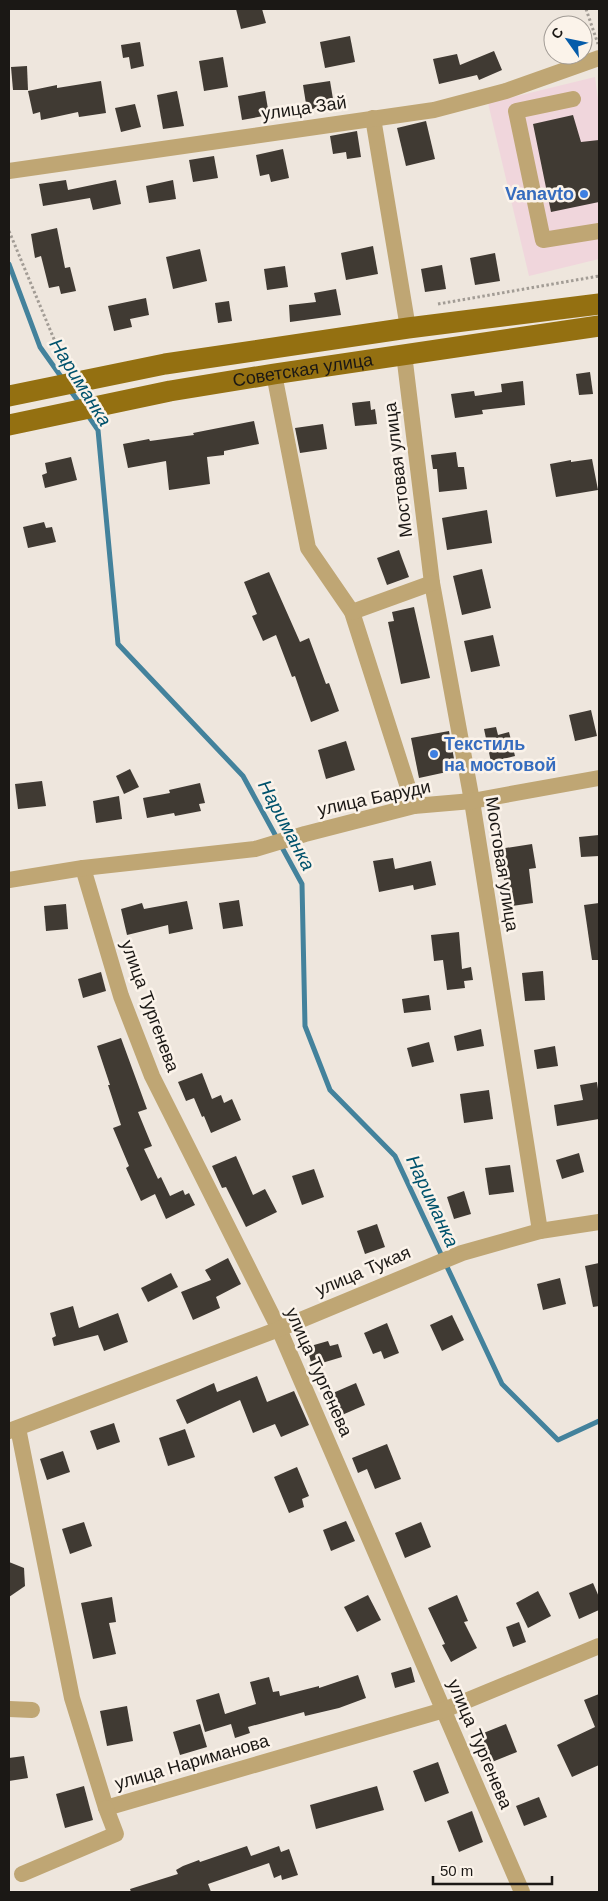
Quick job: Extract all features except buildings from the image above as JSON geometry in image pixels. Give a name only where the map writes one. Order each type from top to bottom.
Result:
[{"type":"main road","name":"Советская улица","points":[[9,396],[165,364],[408,328],[599,304]]},
{"type":"main road","name":"Советская улица","points":[[9,425],[170,390],[599,326]]},
{"type":"street","name":"улица Зай","points":[[9,171],[434,110],[506,91],[599,58]]},
{"type":"street","points":[[573,99],[516,111],[543,240],[599,232]]},
{"type":"street","points":[[373,118],[408,328]]},
{"type":"street","name":"Мостовая улица","points":[[404,354],[432,583],[472,801],[540,1232]]},
{"type":"street","points":[[274,374],[308,548],[352,612],[414,806]]},
{"type":"street","points":[[352,612],[432,583]]},
{"type":"street","name":"улица Баруди","points":[[9,880],[83,868],[255,849],[304,834],[414,806],[472,801],[599,778]]},
{"type":"street","name":"улица Тургенева","points":[[83,868],[121,996],[152,1076],[279,1329],[522,1892]]},
{"type":"street","name":"улица Тукая","points":[[13,1430],[279,1329],[429,1265],[462,1253],[540,1232],[599,1222]]},
{"type":"street","name":"улица Нариманова","points":[[13,1430],[72,1698],[106,1808],[444,1710],[599,1646]]},
{"type":"street","points":[[9,1709],[32,1710]]},
{"type":"street","points":[[22,1874],[116,1834],[106,1808]]},
{"type":"path","points":[[586,9],[599,50]]},
{"type":"path","points":[[9,231],[62,356]]},
{"type":"path","points":[[434,305],[599,276]]},
{"type":"shaded area","points":[[595,77],[599,107],[599,259],[529,276],[488,103]]},
{"type":"waterway","name":"Нариманка","points":[[9,264],[40,347],[62,378]]},
{"type":"waterway","name":"Нариманка","points":[[70,390],[81,405]]},
{"type":"waterway","name":"Нариманка","points":[[87,414],[98,430],[118,644],[243,776],[302,884],[305,1026],[330,1090],[395,1156],[502,1384],[558,1440],[599,1421]]},
{"type":"place","name":"Vanavto","points":[[584,194]]},
{"type":"place","name":"Текстиль на мостовой","points":[[434,754]]}]
